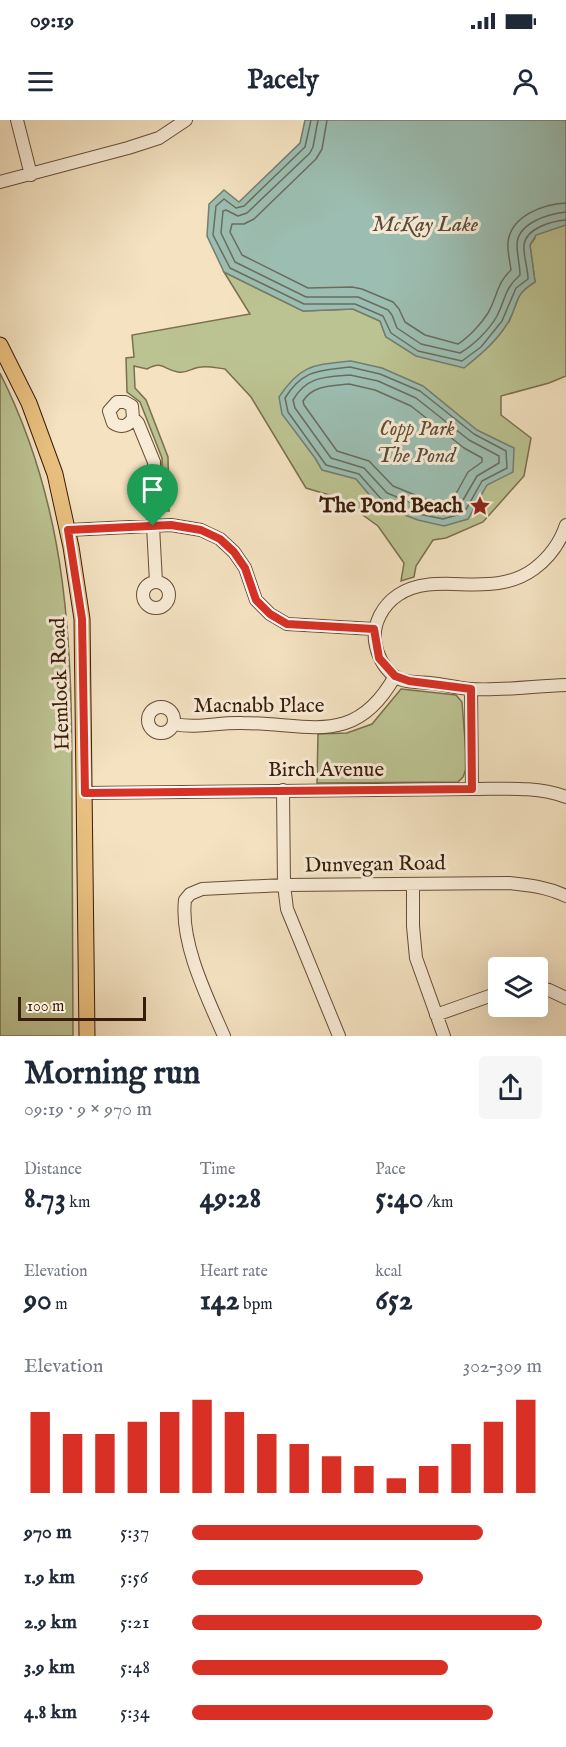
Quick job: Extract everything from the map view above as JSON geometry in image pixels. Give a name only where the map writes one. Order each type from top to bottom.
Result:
[{"type":"main road","name":"Hemlock Road","points":[[0,345],[29,403],[55,474],[68,530],[82,619],[87,1036]]},
{"type":"street","points":[[16,120],[31,175]]},
{"type":"street","points":[[0,182],[159,138],[186,120]]},
{"type":"street","points":[[133,418],[138,423],[154,462],[153,526],[156,582]]},
{"type":"street","points":[[566,525],[555,549],[541,564],[524,576],[497,584],[429,585],[406,591],[397,596],[383,610],[374,629],[379,658],[395,676],[409,681],[471,689],[566,685]]},
{"type":"street","points":[[68,530],[153,526],[188,526],[201,530],[220,539],[234,552],[245,568],[256,600],[270,614],[287,624],[374,629]]},
{"type":"street","name":"Macnabb Place","points":[[174,724],[194,727],[240,722],[321,728],[342,725],[358,719],[373,707],[384,696],[395,676]]},
{"type":"street","points":[[471,689],[472,789]]},
{"type":"street","name":"Birch Avenue","points":[[85,793],[472,789],[532,790],[552,792],[566,797]]},
{"type":"street","points":[[283,790],[284,885],[287,909],[339,1036]]},
{"type":"street","name":"Dunvegan Road","points":[[224,1036],[198,976],[185,922],[186,900],[190,894],[202,889],[284,885],[509,883],[533,885],[566,896]]},
{"type":"street","points":[[413,884],[416,958],[444,1036]]},
{"type":"street","points":[[548,990],[566,998]]},
{"type":"street","points":[[436,1015],[488,997]]},
{"type":"green space","name":"Copp Park","points":[[566,218],[566,376],[501,396],[501,415],[531,438],[524,476],[483,522],[446,538],[433,540],[416,566],[414,577],[401,581],[404,563],[378,526],[339,498],[306,488],[251,397],[225,369],[198,367],[181,372],[160,365],[147,369],[134,366],[135,388],[146,400],[168,457],[169,511],[162,511],[162,458],[140,402],[127,392],[126,358],[134,357],[132,335],[250,314],[224,272],[303,311],[353,309],[380,321],[386,337],[509,322],[521,291],[535,282],[530,245],[535,238],[534,226]]},
{"type":"green space","points":[[0,373],[23,425],[41,477],[54,529],[68,635],[72,743],[73,1036],[0,1036]]},
{"type":"green space","points":[[401,689],[456,695],[462,702],[467,766],[463,777],[458,782],[317,783],[318,734],[347,733],[372,724]]},
{"type":"water","name":"McKay Lake","points":[[305,120],[566,120],[566,225],[536,235],[530,245],[535,282],[522,292],[503,331],[464,368],[416,356],[386,337],[380,321],[353,309],[303,311],[224,272],[207,236],[209,204],[224,190],[239,202],[300,143]]},
{"type":"water","name":"The Pond","points":[[351,361],[382,368],[423,386],[477,430],[514,448],[513,472],[487,485],[468,519],[444,526],[418,520],[378,505],[356,479],[322,470],[282,414],[279,397],[294,378],[309,368]]},
{"type":"place","name":"The Pond Beach","points":[[480,506]]},
{"type":"route","points":[[153,526],[188,526],[220,539],[234,552],[245,568],[256,600],[270,614],[287,624],[374,629],[379,658],[395,676],[409,681],[471,689],[472,789],[85,793],[82,619],[68,530],[153,526]]}]
